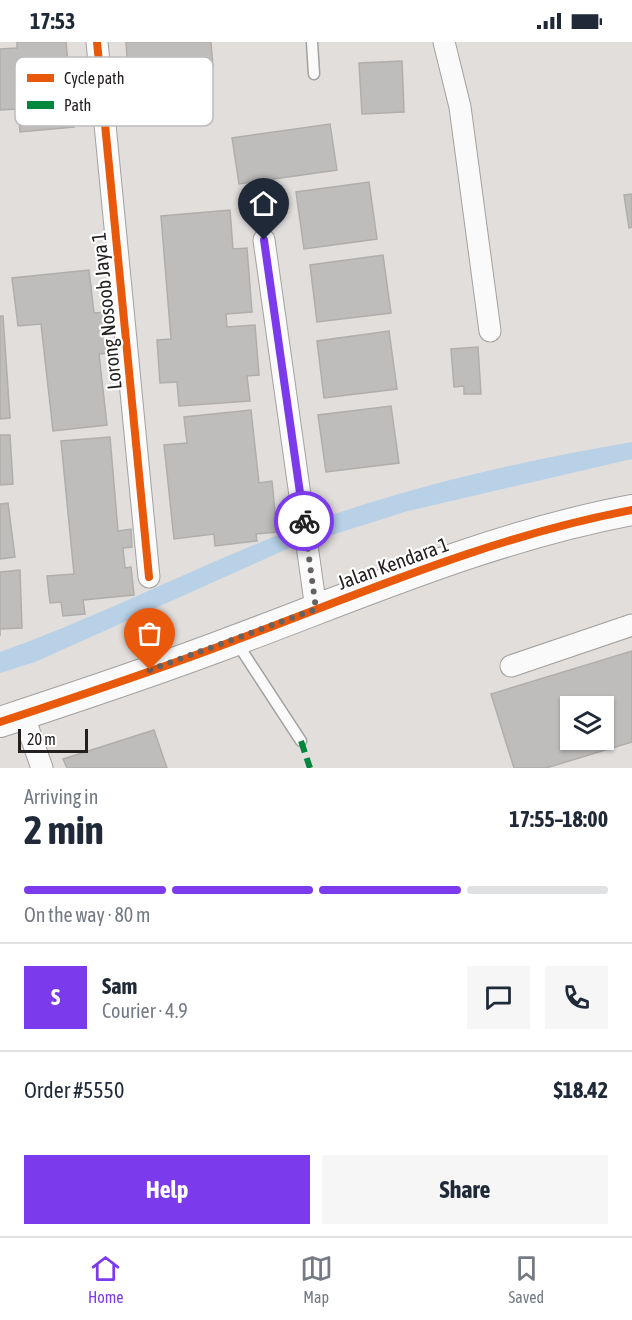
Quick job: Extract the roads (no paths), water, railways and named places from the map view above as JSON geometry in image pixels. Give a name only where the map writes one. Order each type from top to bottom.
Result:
[{"type":"street","name":"Lorong Nosoob Jaya 1","points":[[97,42],[98,57]]},
{"type":"street","points":[[444,42],[460,107],[490,331]]},
{"type":"street","name":"Lorong Nosoob Jaya 1","points":[[105,126],[149,577]]},
{"type":"street","points":[[264,240],[316,609]]},
{"type":"street","name":"Jalan Kendara 1","points":[[12,718],[235,641],[316,609],[522,535],[571,522],[632,510]]},
{"type":"street","points":[[511,666],[632,625]]},
{"type":"street","points":[[12,718],[42,768]]},
{"type":"lane","points":[[312,42],[314,74]]},
{"type":"lane","points":[[235,641],[301,741]]},
{"type":"water","points":[[632,442],[632,459],[408,511],[287,549],[35,662],[0,673],[0,652],[315,521],[392,496],[472,475]]}]
